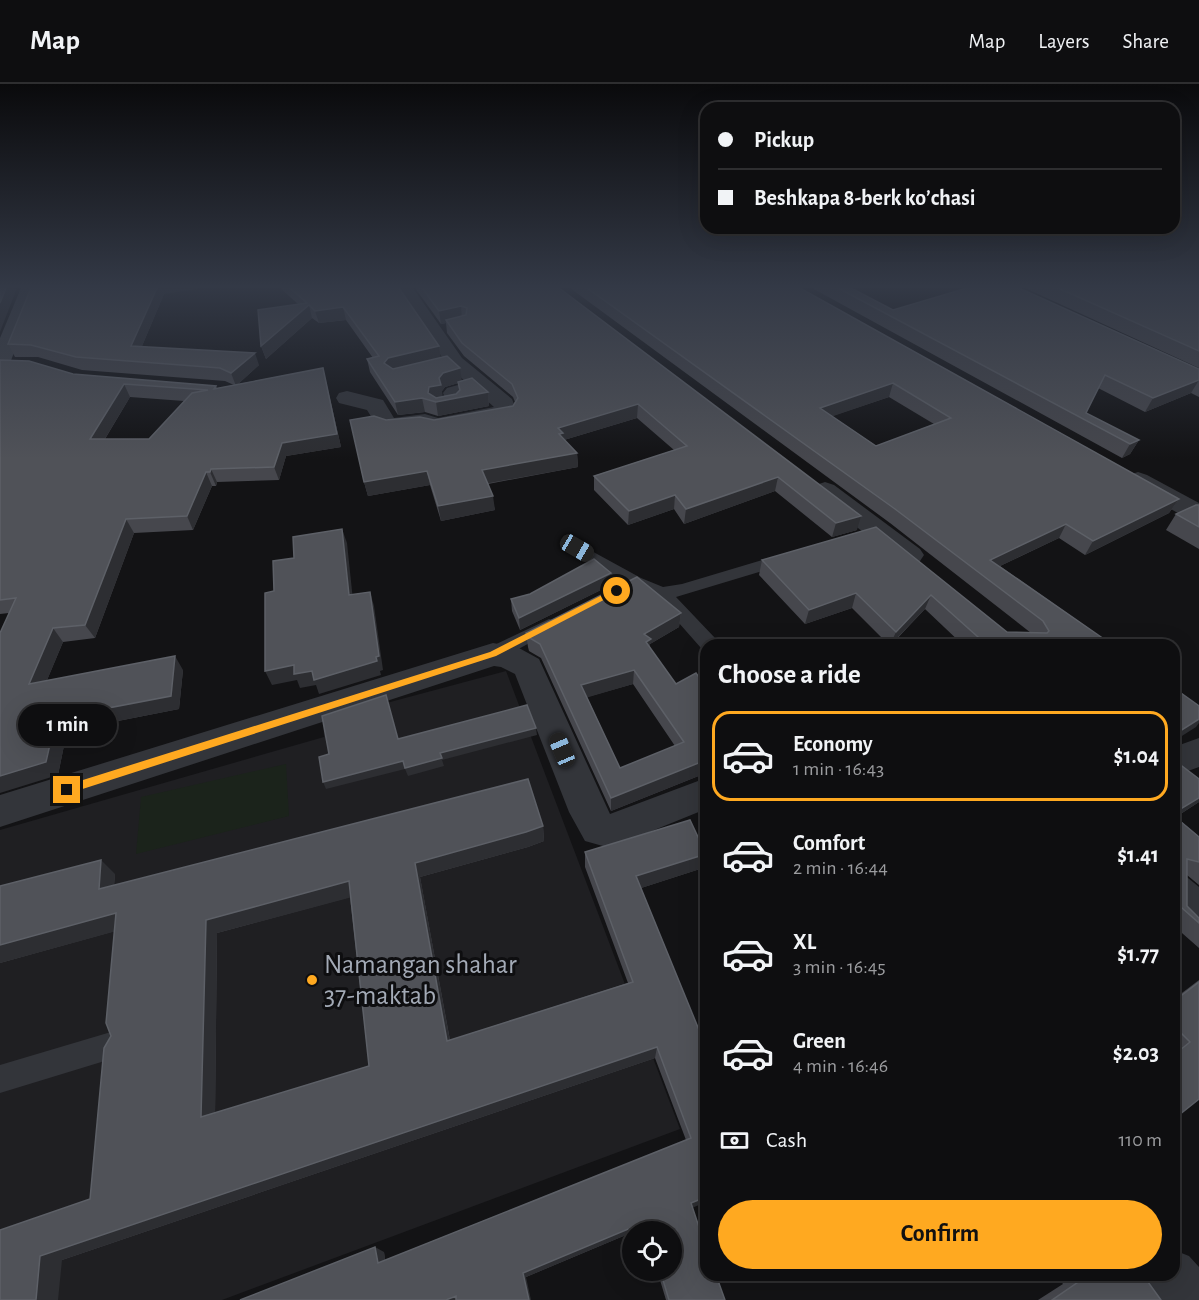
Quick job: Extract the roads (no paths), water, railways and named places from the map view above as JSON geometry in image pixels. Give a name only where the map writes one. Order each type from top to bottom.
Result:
[{"type":"street","points":[[6,364],[13,345]]},
{"type":"street","points":[[347,398],[375,405],[390,425],[425,421],[436,425],[506,412],[507,408],[504,404],[480,383],[450,363],[443,345]]},
{"type":"street","points":[[1116,468],[1199,514]]},
{"type":"street","points":[[803,474],[869,534],[924,567]]},
{"type":"street","points":[[0,811],[493,654],[507,656],[528,668],[588,812],[598,829],[610,831],[700,795]]},
{"type":"street","points":[[1180,760],[1199,752]]},
{"type":"street","points":[[1180,897],[1199,914]]},
{"type":"street","points":[[1175,1281],[1192,1300]]},
{"type":"lane","points":[[438,405],[453,402],[450,393],[452,391],[480,383]]},
{"type":"lane","points":[[577,548],[635,582],[662,593],[704,639]]},
{"type":"lane","points":[[662,593],[683,590],[803,553]]},
{"type":"lane","points":[[608,596],[635,582]]},
{"type":"lane","points":[[493,654],[567,616]]},
{"type":"lane","points":[[0,1078],[111,1046]]},
{"type":"place","name":"Namangan shahar 37-maktab","points":[[312,980]]}]
